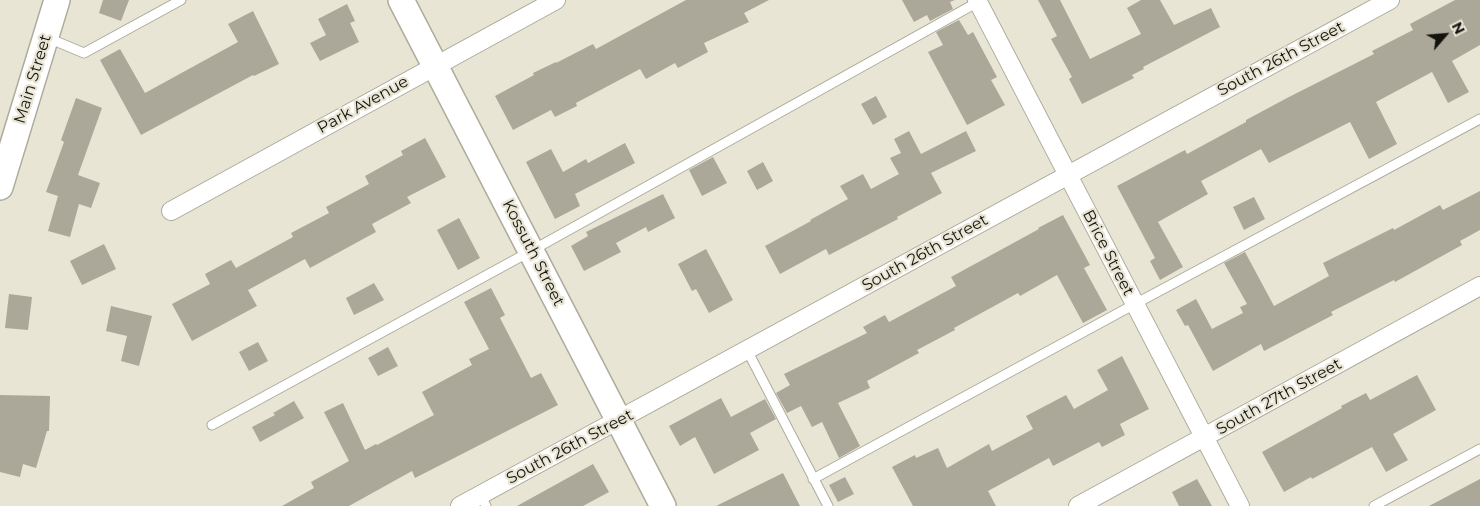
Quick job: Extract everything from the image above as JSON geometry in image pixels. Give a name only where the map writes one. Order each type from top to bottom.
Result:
[{"type":"street","name":"Main Street","points":[[0,187],[57,0]]},
{"type":"street","name":"Kossuth Street","points":[[401,0],[664,506]]},
{"type":"street","name":"Park Avenue","points":[[170,211],[556,0]]},
{"type":"street","name":"South 26th Street","points":[[460,506],[484,500],[620,420],[1390,0]]},
{"type":"street","name":"Brice Street","points":[[977,1],[1240,506]]},
{"type":"street","name":"South 27th Street","points":[[1078,506],[1480,286]]},
{"type":"lane","points":[[46,37],[84,53],[181,0]]},
{"type":"lane","points":[[212,424],[531,251],[977,1]]},
{"type":"lane","points":[[813,479],[1480,119]]},
{"type":"lane","points":[[747,350],[828,506]]},
{"type":"lane","points":[[1374,506],[1480,449]]},
{"type":"building","points":[[103,0],[129,0],[121,21],[99,13]]},
{"type":"building","points":[[686,0],[769,0],[744,13],[749,22],[704,43],[708,52],[678,68],[675,63],[646,79],[640,69],[576,103],[577,106],[555,117],[551,110],[513,130],[495,96],[534,75],[533,73],[593,44],[596,49]]},
{"type":"building","points":[[902,0],[955,0],[950,2],[953,9],[930,21],[927,15],[914,22]]},
{"type":"building","points":[[1038,0],[1060,0],[1090,59],[1141,34],[1127,8],[1141,0],[1160,0],[1174,25],[1211,8],[1220,27],[1143,67],[1144,69],[1132,75],[1134,78],[1082,104],[1069,79],[1072,77],[1051,39],[1057,36]]},
{"type":"building","points":[[1455,0],[1480,0],[1480,45],[1452,61],[1469,92],[1448,103],[1432,72],[1376,102],[1397,144],[1369,159],[1350,122],[1269,163],[1261,149],[1201,181],[1208,194],[1158,222],[1183,267],[1160,280],[1150,261],[1155,258],[1117,186],[1185,150],[1187,154],[1287,98],[1374,54],[1372,51],[1413,30],[1410,24]]},
{"type":"building","points":[[347,4],[355,21],[350,23],[359,42],[320,61],[310,43],[326,35],[318,19]]},
{"type":"building","points":[[253,11],[279,64],[253,75],[141,135],[100,60],[120,49],[145,93],[238,42],[228,24]]},
{"type":"building","points":[[959,20],[968,35],[973,32],[997,77],[991,80],[1005,105],[967,125],[928,52],[943,45],[936,32]]},
{"type":"building","points":[[876,96],[887,117],[873,125],[861,104]]},
{"type":"building","points":[[76,98],[102,108],[78,175],[100,183],[91,208],[79,204],[70,237],[48,231],[58,196],[46,192],[64,142],[61,140]]},
{"type":"building","points":[[909,131],[921,154],[966,131],[976,151],[931,173],[942,193],[897,217],[898,219],[829,255],[826,249],[780,274],[765,246],[848,199],[840,186],[863,174],[871,189],[899,174],[890,158],[901,153],[894,139]]},
{"type":"building","points":[[425,138],[446,177],[407,197],[411,203],[372,224],[376,232],[310,268],[305,259],[248,290],[257,306],[192,341],[172,304],[210,284],[205,274],[231,260],[236,268],[293,237],[291,233],[329,213],[326,207],[369,184],[365,176],[403,155],[401,151]]},
{"type":"building","points":[[625,143],[635,163],[575,194],[580,206],[555,219],[526,162],[551,149],[563,172],[586,159],[588,163]]},
{"type":"building","points":[[713,157],[727,183],[702,196],[689,170]]},
{"type":"building","points":[[763,162],[773,181],[757,190],[747,171]]},
{"type":"building","points":[[1480,191],[1480,230],[1460,241],[1462,245],[1395,282],[1394,280],[1331,312],[1333,315],[1264,351],[1261,344],[1213,371],[1188,325],[1185,326],[1176,310],[1196,299],[1212,329],[1243,313],[1240,307],[1247,304],[1224,263],[1245,252],[1274,306],[1329,276],[1323,263],[1393,228],[1394,230],[1440,205],[1443,210]]},
{"type":"building","points":[[663,194],[675,218],[648,232],[646,227],[616,243],[621,252],[584,271],[571,246],[588,236],[586,232]]},
{"type":"building","points":[[1254,197],[1265,219],[1244,230],[1233,207]]},
{"type":"building","points":[[1063,215],[1090,265],[1084,268],[1107,310],[1083,323],[1057,275],[1020,296],[1018,293],[954,328],[955,330],[917,350],[919,353],[867,381],[870,388],[838,403],[860,446],[839,458],[822,422],[812,427],[801,406],[787,413],[776,393],[790,385],[784,374],[867,333],[863,327],[885,315],[889,322],[956,286],[951,277]]},
{"type":"building","points":[[459,218],[480,258],[458,270],[437,230]]},
{"type":"building","points":[[104,244],[116,269],[82,285],[70,261]]},
{"type":"building","points":[[706,249],[733,300],[709,313],[696,289],[692,291],[678,264]]},
{"type":"building","points":[[374,283],[384,300],[354,315],[346,298]]},
{"type":"building","points":[[491,288],[505,315],[500,318],[531,378],[541,373],[558,405],[415,478],[412,471],[349,506],[282,506],[314,488],[311,482],[349,461],[324,412],[343,403],[365,450],[434,415],[422,392],[472,365],[469,359],[489,349],[464,302]]},
{"type":"building","points":[[9,294],[32,297],[28,330],[5,328]]},
{"type":"building","points":[[111,306],[152,316],[139,366],[121,361],[127,336],[106,331]]},
{"type":"building","points":[[258,342],[268,361],[249,371],[239,352]]},
{"type":"building","points":[[388,347],[398,366],[378,376],[368,358]]},
{"type":"building","points":[[1122,356],[1149,409],[1120,424],[1125,435],[1102,447],[1099,442],[1053,466],[1049,458],[988,491],[996,506],[913,506],[892,467],[915,455],[916,458],[938,448],[947,468],[989,444],[992,451],[1033,429],[1026,416],[1066,395],[1074,409],[1108,390],[1097,370]]},
{"type":"building","points":[[1417,375],[1436,410],[1393,434],[1408,460],[1386,472],[1372,447],[1284,492],[1262,452],[1366,393],[1370,400]]},
{"type":"building","points":[[0,395],[50,396],[49,431],[47,431],[36,468],[23,464],[20,477],[0,472]]},
{"type":"building","points":[[721,398],[731,417],[765,399],[776,419],[750,433],[759,450],[714,474],[695,437],[680,446],[669,426]]},
{"type":"building","points":[[294,401],[304,418],[260,442],[252,427],[275,415],[273,413]]},
{"type":"building","points":[[593,464],[609,492],[583,506],[517,506]]},
{"type":"building","points":[[783,473],[800,506],[716,506]]},
{"type":"building","points":[[845,477],[854,494],[838,502],[829,485]]},
{"type":"building","points":[[1197,479],[1212,506],[1179,506],[1172,492]]},
{"type":"building","points":[[1480,479],[1480,506],[1429,506]]}]
